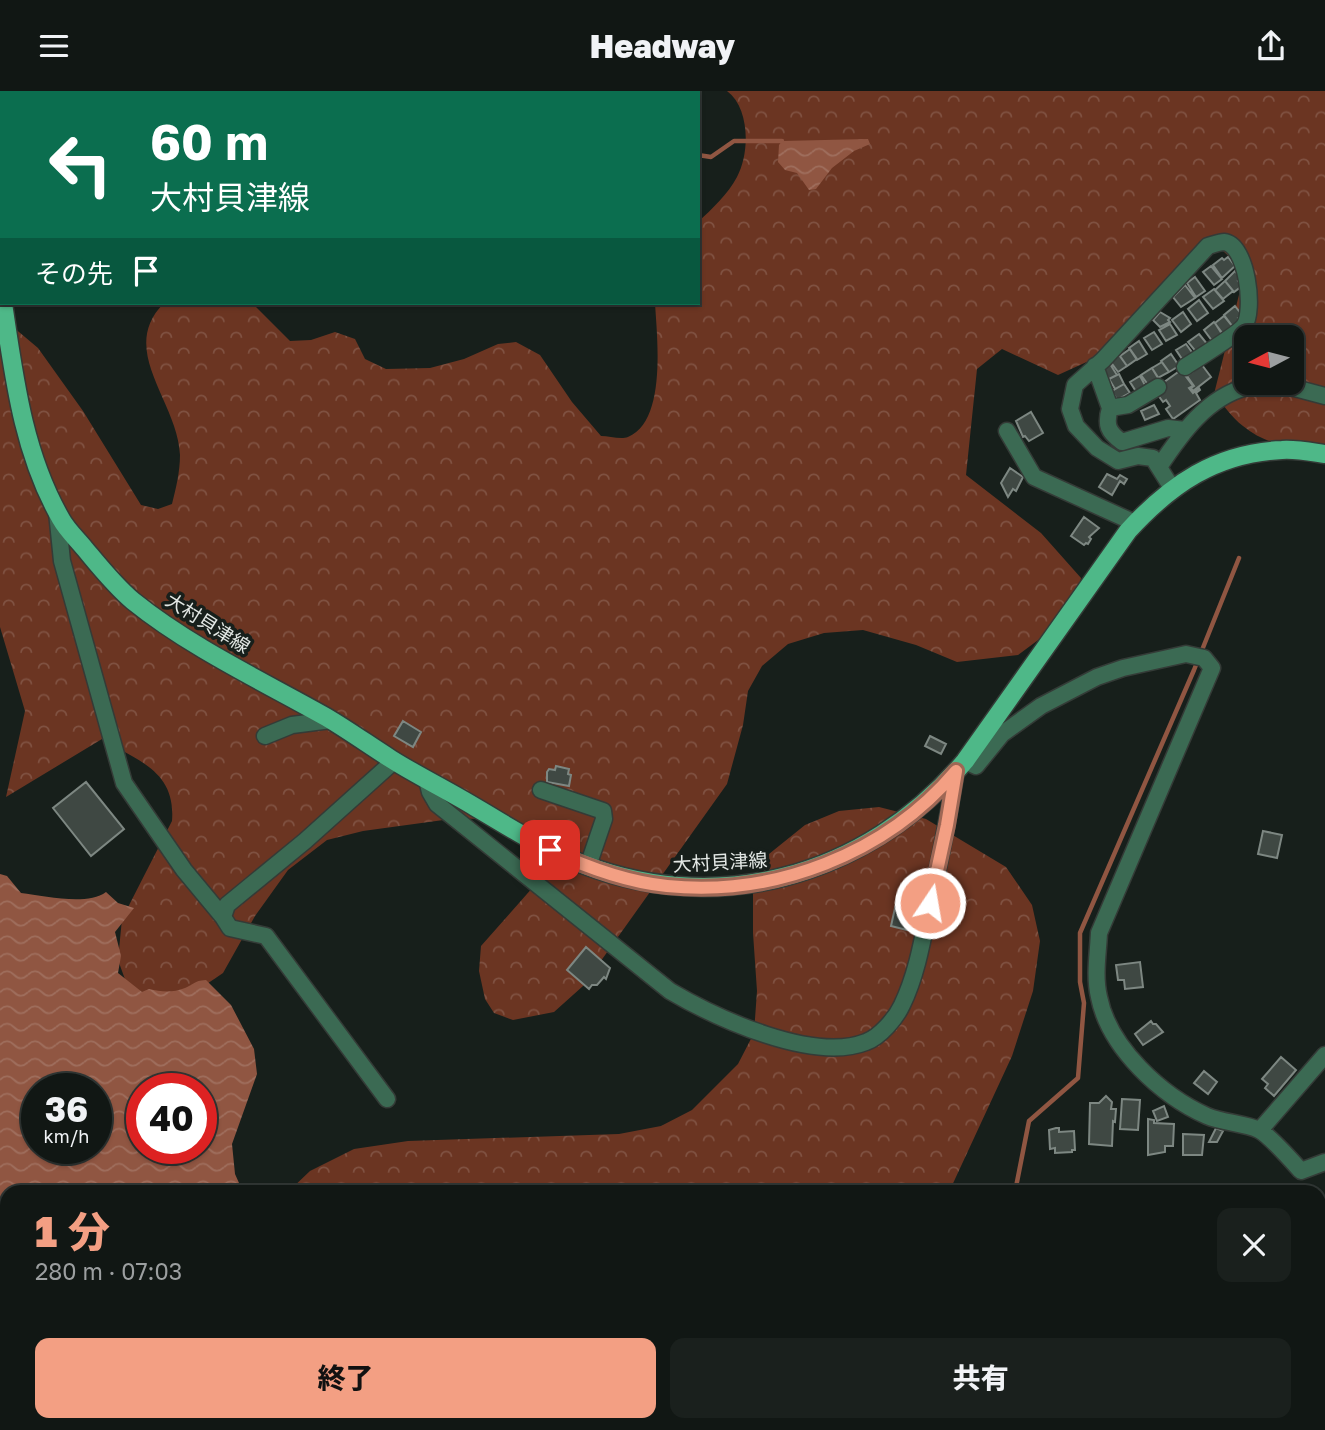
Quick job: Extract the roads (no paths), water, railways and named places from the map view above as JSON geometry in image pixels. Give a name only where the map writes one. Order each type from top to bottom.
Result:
[{"type":"main road","name":"大村貝津線","points":[[3,305],[6,359],[27,440],[61,521],[132,600],[187,637],[528,839],[588,866],[619,876],[668,886],[727,886],[771,881],[836,860],[881,836],[912,814],[960,766],[1135,523],[1172,488],[1211,465],[1248,453],[1284,450],[1325,454]]},
{"type":"street","points":[[1172,488],[1153,458],[1138,456],[1118,460],[1097,448],[1076,426],[1070,409],[1075,385],[1208,246],[1225,242],[1233,247],[1247,279],[1249,313],[1244,327],[1185,367]]},
{"type":"street","points":[[1095,366],[1110,408],[1106,422],[1111,434],[1122,442],[1168,428],[1185,430]]},
{"type":"street","points":[[1110,408],[1128,405],[1158,387]]},
{"type":"street","points":[[1304,390],[1325,395]]},
{"type":"street","points":[[1159,467],[1185,430],[1226,395],[1234,392]]},
{"type":"street","points":[[1007,431],[1034,477],[1135,523]]},
{"type":"street","points":[[57,510],[62,561],[124,783],[184,870],[230,928],[266,936],[387,1099]]},
{"type":"street","points":[[427,780],[437,804],[569,907],[670,991],[733,1024],[827,1049],[867,1042],[878,1035],[903,1004],[919,954],[960,766],[976,767],[1002,734],[1041,706],[1097,677],[1177,655],[1204,658],[1212,668],[1100,933],[1096,969],[1099,997],[1108,1023],[1126,1052],[1151,1080],[1208,1117],[1259,1130],[1301,1171],[1325,1162]]},
{"type":"street","points":[[265,736],[292,725],[331,720]]},
{"type":"street","points":[[223,917],[227,905],[305,841],[394,761]]},
{"type":"street","points":[[541,790],[603,811],[604,819],[588,866]]},
{"type":"street","points":[[1259,1130],[1325,1055]]},
{"type":"water","points":[[868,139],[870,144],[854,151],[832,168],[816,189],[809,190],[797,173],[785,170],[778,162],[779,145],[782,141]]},
{"type":"water","points":[[0,874],[7,876],[21,893],[77,899],[106,892],[118,903],[134,908],[115,932],[121,956],[118,973],[142,992],[149,989],[176,991],[206,980],[231,1005],[254,1049],[257,1074],[232,1144],[235,1174],[240,1185],[0,1185]]},
{"type":"waterway","points":[[700,155],[711,157],[734,141],[782,141]]},
{"type":"waterway","points":[[1016,1185],[1029,1121],[1078,1078],[1084,1003],[1080,982],[1080,933],[1194,670],[1239,558]]}]
